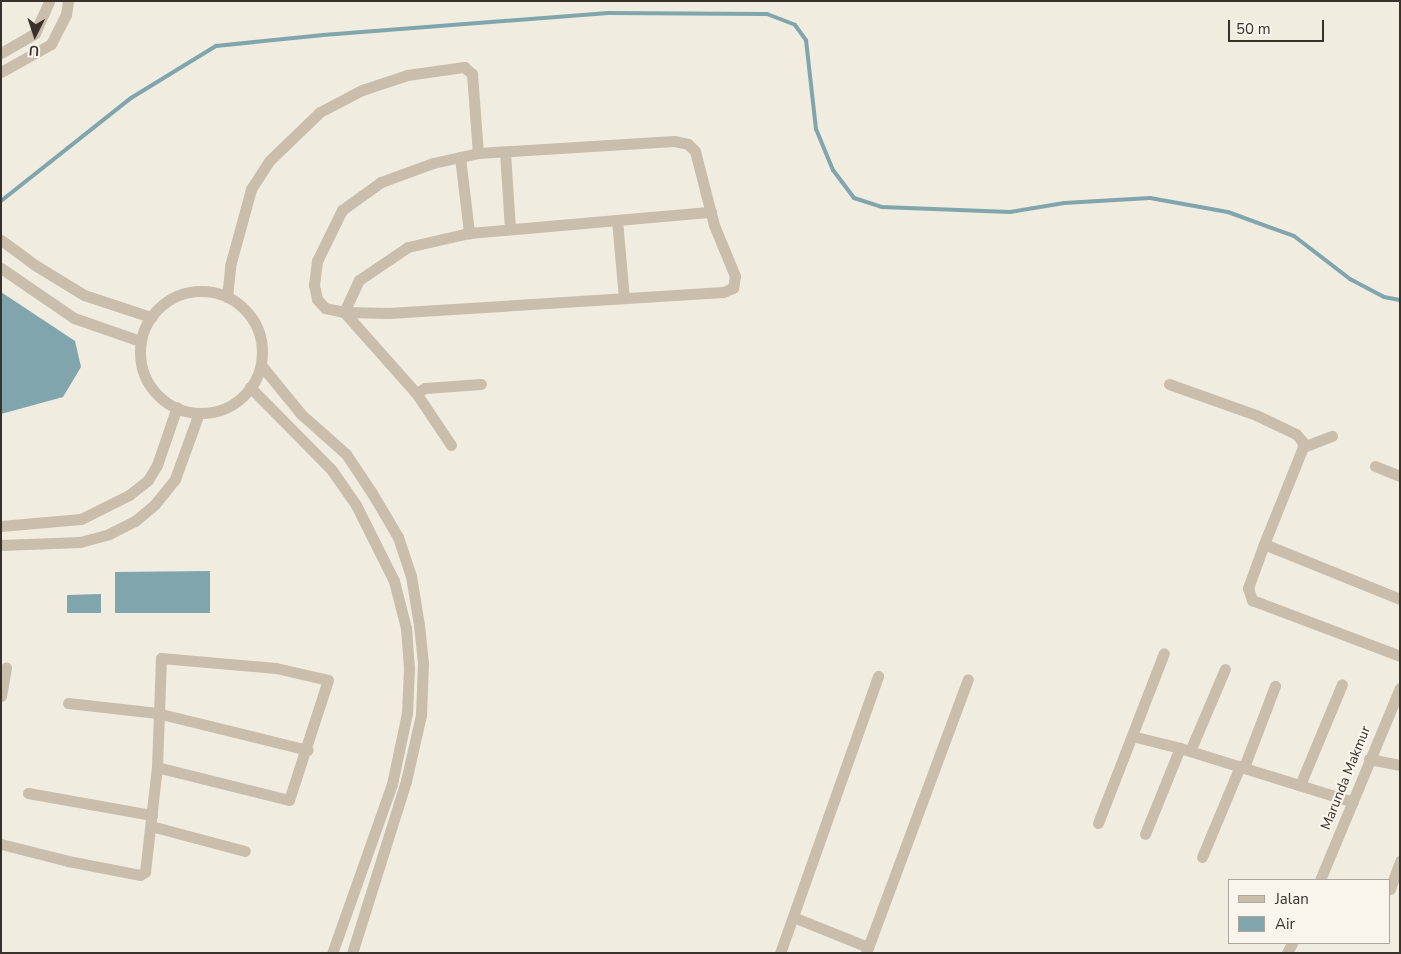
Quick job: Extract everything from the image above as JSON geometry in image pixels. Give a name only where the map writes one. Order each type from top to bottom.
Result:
[{"type":"street","points":[[1,54],[35,32],[49,1]]},
{"type":"street","points":[[1,72],[51,44],[62,23],[68,1]]},
{"type":"street","points":[[227,297],[230,266],[251,189],[269,160],[320,112],[362,90],[408,75],[464,67],[472,74],[478,153]]},
{"type":"street","points":[[674,141],[688,144],[696,151],[711,212],[736,276],[733,288],[723,292],[389,313],[344,312],[324,308],[317,299],[314,284],[317,261],[342,210],[381,182],[433,163],[478,153],[505,152],[674,141]]},
{"type":"street","points":[[505,152],[510,229]]},
{"type":"street","points":[[460,158],[469,233]]},
{"type":"street","points":[[344,312],[359,280],[408,247],[469,233],[711,212]]},
{"type":"street","points":[[617,220],[624,298]]},
{"type":"street","points":[[1,240],[35,265],[84,295],[151,317]]},
{"type":"street","points":[[1,268],[74,318],[140,341]]},
{"type":"street","points":[[187,292],[214,292],[239,304],[256,325],[261,344],[260,365],[250,387],[229,405],[199,414],[177,407],[160,397],[150,386],[141,364],[140,341],[151,317],[163,304],[187,292]]},
{"type":"street","points":[[344,312],[416,393],[452,445]]},
{"type":"street","points":[[260,365],[301,414],[346,454],[372,493],[398,537],[411,576],[419,625],[423,663],[422,715],[406,781],[352,953]]},
{"type":"street","points":[[416,393],[425,388],[481,384]]},
{"type":"street","points":[[1168,384],[1282,426],[1300,438],[1303,447],[1248,588],[1252,600],[1400,656]]},
{"type":"street","points":[[250,387],[331,469],[356,505],[394,581],[406,628],[409,668],[407,713],[392,784],[332,953]]},
{"type":"street","points":[[1,526],[81,519],[128,496],[148,480],[157,465],[177,407]]},
{"type":"street","points":[[1,545],[80,542],[109,534],[135,521],[155,504],[175,479],[199,414]]},
{"type":"street","points":[[1303,447],[1332,436]]},
{"type":"street","points":[[1375,466],[1400,476]]},
{"type":"street","points":[[1264,544],[1400,599]]},
{"type":"street","points":[[1098,823],[1164,654]]},
{"type":"street","points":[[1,844],[140,874],[147,869],[156,767],[161,658],[276,668],[321,676],[328,681],[308,750],[289,800],[156,767]]},
{"type":"street","points":[[1,696],[6,667]]},
{"type":"street","points":[[1145,834],[1226,669]]},
{"type":"street","points":[[780,953],[878,676]]},
{"type":"street","points":[[793,916],[867,950],[968,679]]},
{"type":"street","points":[[1300,785],[1342,684]]},
{"type":"street","points":[[1202,857],[1275,686]]},
{"type":"street","name":"Marunda Makmur","points":[[1320,879],[1353,802],[1368,759],[1400,688]]},
{"type":"street","points":[[68,703],[157,713],[308,750]]},
{"type":"street","points":[[1132,736],[1242,767],[1353,802]]},
{"type":"street","points":[[1368,759],[1400,765]]},
{"type":"street","points":[[28,793],[151,820],[245,851]]},
{"type":"street","points":[[1391,886],[1400,861]]},
{"type":"water","points":[[1,292],[75,341],[81,367],[63,397],[1,414]]},
{"type":"water","points":[[210,571],[210,613],[115,613],[115,572]]},
{"type":"water","points":[[101,594],[101,613],[67,613],[67,595]]},
{"type":"waterway","points":[[1,201],[131,98],[216,46],[323,35],[608,13],[767,14],[795,25],[806,40],[816,129],[833,170],[854,198],[882,207],[1010,212],[1064,203],[1150,198],[1228,212],[1294,236],[1350,279],[1384,297],[1400,300]]}]
